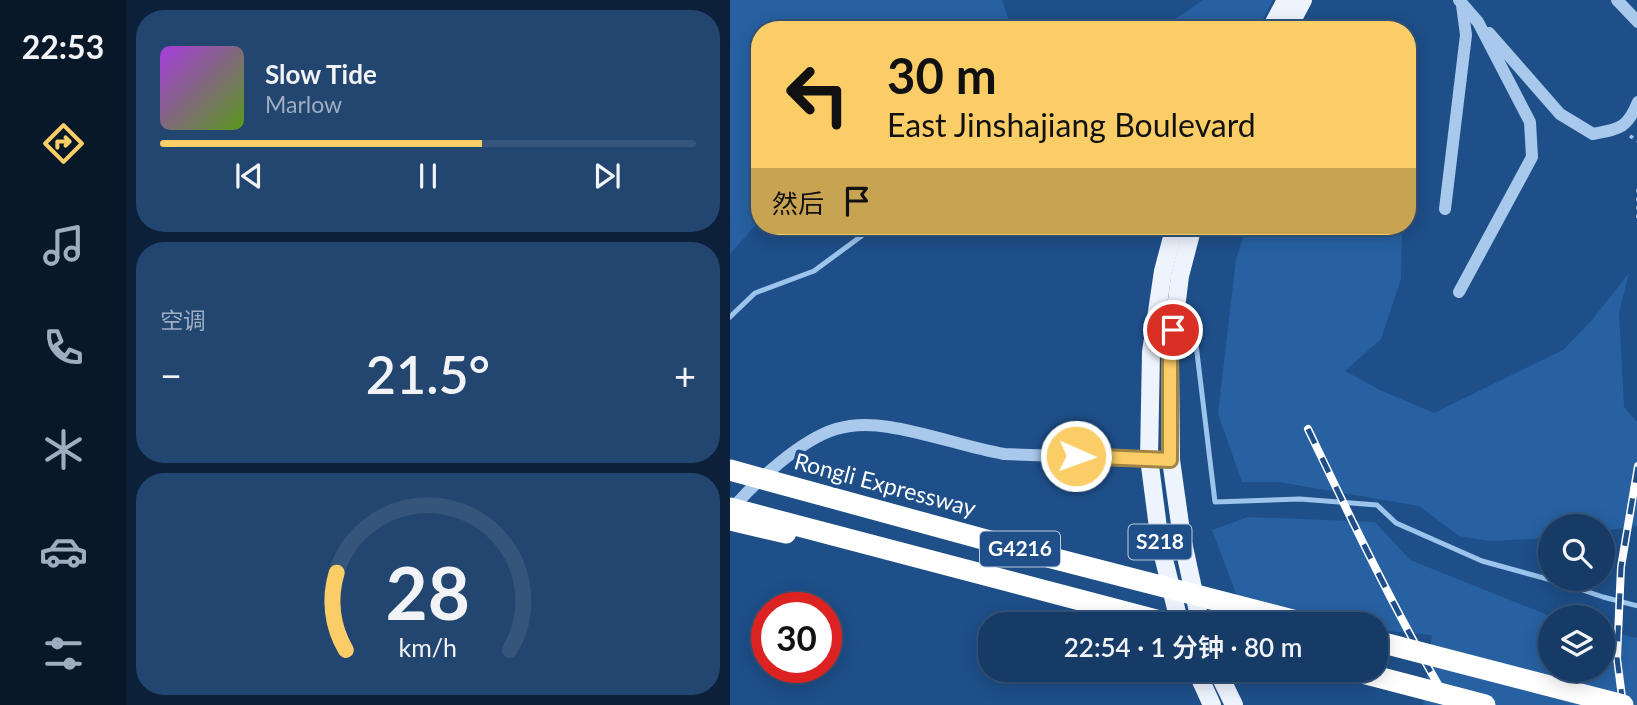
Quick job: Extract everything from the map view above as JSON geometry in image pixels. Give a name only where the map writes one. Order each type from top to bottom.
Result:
[{"type":"highway","name":"Rongli Expressway","points":[[730,470],[1262,612]]},
{"type":"highway","name":"G4216","points":[[730,510],[1127,612]]},
{"type":"highway","points":[[730,520],[1042,590]]},
{"type":"highway","points":[[1388,644],[1623,705]]},
{"type":"highway","points":[[1388,680],[1485,705]]},
{"type":"main road","points":[[1275,21],[1286,0]]},
{"type":"main road","points":[[1292,21],[1303,0]]},
{"type":"main road","name":"S218","points":[[1173,235],[1163,271],[1151,352],[1149,458],[1160,543],[1175,612]]},
{"type":"main road","name":"S218","points":[[1191,235],[1180,276],[1170,357],[1170,460],[1182,538],[1198,612]]},
{"type":"main road","points":[[1201,682],[1212,705]]},
{"type":"main road","points":[[1223,682],[1234,705]]},
{"type":"street","points":[[1617,0],[1637,22]]},
{"type":"street","points":[[1460,1],[1560,114],[1593,134],[1620,129],[1632,114],[1637,102]]},
{"type":"street","points":[[1446,209],[1466,34],[1460,1]]},
{"type":"street","points":[[1459,292],[1532,157],[1530,122],[1478,22]]},
{"type":"street","points":[[730,510],[755,485],[800,448],[833,430],[850,426],[887,426],[1004,454],[1170,460]]},
{"type":"path","points":[[1637,189],[1637,218]]},
{"type":"shaded area","points":[[730,0],[1002,0],[1009,21],[751,21],[751,230],[730,254]]},
{"type":"shaded area","points":[[1203,0],[1273,0],[1262,21],[1172,21]]},
{"type":"shaded area","points":[[1244,235],[1402,235],[1401,279],[1381,339],[1345,371],[1380,390],[1434,413],[1563,350],[1592,320],[1629,273],[1619,313],[1624,407],[1637,422],[1637,526],[1615,529],[1615,514],[1538,514],[1538,539],[1489,541],[1459,536],[1419,506],[1279,482],[1242,482],[1218,414],[1236,259]]},
{"type":"shaded area","points":[[1248,517],[1375,522],[1410,560],[1538,611],[1538,682],[1615,682],[1615,633],[1637,638],[1637,705],[1423,705],[1432,635],[1388,631],[1388,612],[1243,612],[1212,530]]},
{"type":"waterway","points":[[730,317],[755,293],[814,271],[863,235]]},
{"type":"waterway","points":[[1195,336],[1215,502],[1300,499],[1377,505],[1396,523],[1482,561],[1638,606]]},
{"type":"railway","points":[[1308,429],[1394,603],[1450,705]]},
{"type":"railway","points":[[1623,705],[1617,658],[1621,567],[1638,466]]},
{"type":"route","points":[[1076,456],[1170,460],[1170,357],[1173,330]]}]
